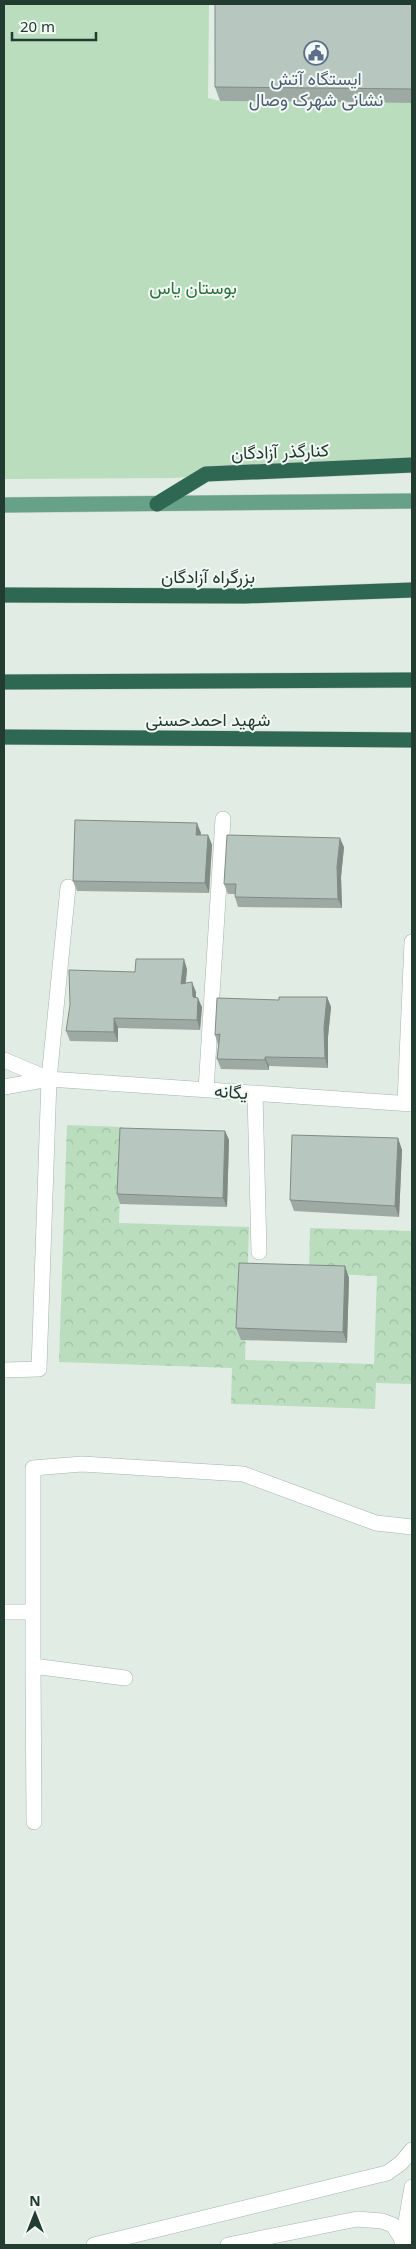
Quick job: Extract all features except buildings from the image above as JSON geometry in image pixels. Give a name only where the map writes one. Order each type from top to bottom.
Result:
[{"type":"highway","name":"کنارگذر آزادگان","points":[[157,504],[206,474],[412,465]]},
{"type":"highway","name":"بزرگراه آزادگان","points":[[4,595],[245,596],[412,590]]},
{"type":"highway","points":[[4,682],[412,680]]},
{"type":"highway","name":"شهید احمدحسنی","points":[[4,737],[412,740]]},
{"type":"main road","points":[[4,505],[412,501]]},
{"type":"street","points":[[206,1090],[223,819]]},
{"type":"street","points":[[4,1370],[39,1369],[49,1079],[68,888]]},
{"type":"street","points":[[409,1104],[412,942]]},
{"type":"street","name":"یگانه","points":[[4,1060],[49,1079]]},
{"type":"street","name":"یگانه","points":[[4,1087],[49,1079],[409,1104]]},
{"type":"street","points":[[255,1093],[259,1252]]},
{"type":"street","points":[[34,1822],[33,1468],[82,1464],[243,1474],[376,1523],[412,1527]]},
{"type":"street","points":[[4,1612],[33,1612]]},
{"type":"street","points":[[33,1666],[125,1678]]},
{"type":"street","points":[[94,2245],[387,2173],[402,2163],[412,2150]]},
{"type":"street","points":[[406,2242],[412,2188]]},
{"type":"street","points":[[228,2245],[357,2219],[382,2221],[393,2225],[406,2242]]},
{"type":"green space","name":"بوستان یاس","points":[[4,4],[209,4],[208,98],[220,101],[412,103],[412,463],[173,478],[4,479]]},
{"type":"green space","points":[[67,1125],[122,1127],[119,1223],[249,1227],[245,1360],[374,1364],[377,1276],[309,1273],[310,1228],[412,1231],[412,1384],[376,1383],[375,1409],[231,1404],[232,1368],[59,1362]]},
{"type":"place","name":"ایستگاه آتش نشانی شهرک وصال","points":[[316,53]]}]
